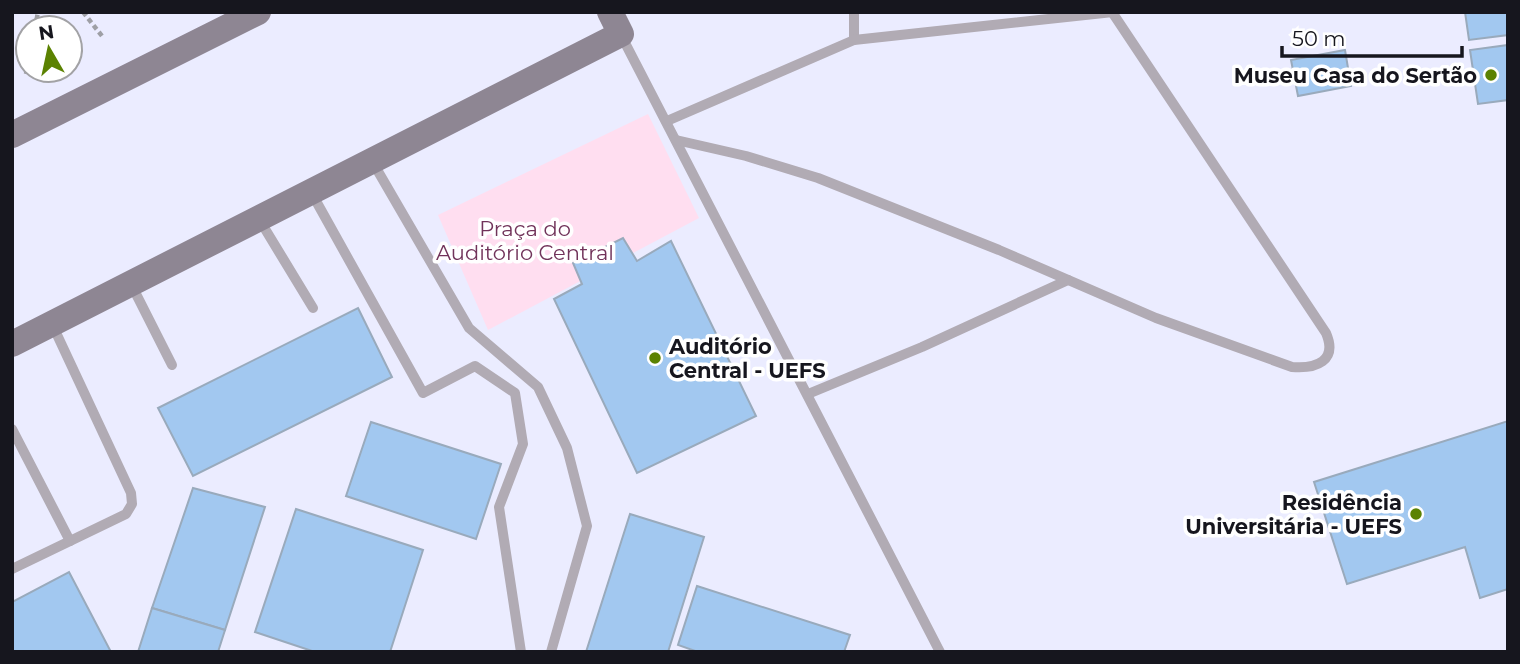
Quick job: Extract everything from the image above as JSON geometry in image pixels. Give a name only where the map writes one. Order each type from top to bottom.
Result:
[{"type":"street","points":[[12,135],[258,12]]},
{"type":"street","points":[[12,344],[372,160],[615,23]]},
{"type":"lane","points":[[854,12],[854,40]]},
{"type":"lane","points":[[667,121],[854,40],[1112,12],[1326,333],[1330,342],[1329,352],[1325,359],[1316,365],[1292,367],[1156,318],[1068,279],[818,177],[746,156],[676,140]]},
{"type":"lane","points":[[615,23],[940,652]]},
{"type":"lane","points":[[372,160],[469,328],[538,387],[567,448],[587,526],[551,652]]},
{"type":"lane","points":[[311,191],[424,393],[475,366],[515,393],[523,444],[499,507],[521,652]]},
{"type":"lane","points":[[259,218],[313,309]]},
{"type":"lane","points":[[808,394],[922,347],[1068,279]]},
{"type":"lane","points":[[131,284],[172,365]]},
{"type":"lane","points":[[12,569],[126,514],[132,504],[131,493],[52,324]]},
{"type":"lane","points":[[12,429],[70,541]]},
{"type":"path","points":[[83,12],[102,36]]},
{"type":"shaded area","points":[[12,12],[1508,12],[1508,652],[12,652]]},
{"type":"green space","name":"Praça do Auditório Central","points":[[648,114],[699,218],[488,330],[438,215]]},
{"type":"building","name":"Museu Casa do Sertão","points":[[1465,12],[1508,12],[1508,35],[1469,40]]},
{"type":"building","name":"Museu Casa do Sertão","points":[[1508,45],[1508,100],[1478,104],[1470,50]]},
{"type":"building","points":[[1345,50],[1351,86],[1298,96],[1291,60]]},
{"type":"building","name":"Auditório Central - UEFS","points":[[623,238],[637,261],[671,241],[756,416],[637,473],[554,299],[582,284],[573,263]]},
{"type":"building","points":[[358,308],[392,377],[193,476],[158,408]]},
{"type":"building","name":"Residência Universitária - UEFS","points":[[1508,421],[1508,589],[1480,598],[1465,547],[1347,584],[1314,482]]},
{"type":"building","points":[[371,422],[501,464],[476,539],[346,496]]},
{"type":"building","points":[[193,488],[265,507],[225,630],[152,608]]},
{"type":"building","points":[[296,509],[423,550],[390,652],[315,652],[255,632]]},
{"type":"building","points":[[630,514],[704,537],[668,652],[586,652]]},
{"type":"building","points":[[69,572],[111,652],[12,652],[12,602]]},
{"type":"building","points":[[697,586],[850,635],[844,652],[698,652],[678,645]]},
{"type":"building","points":[[152,608],[225,630],[218,652],[138,652]]},
{"type":"place","name":"Museu Casa do Sertão","points":[[1491,75]]},
{"type":"place","name":"Auditório Central - UEFS","points":[[655,358]]},
{"type":"place","name":"Residência Universitária - UEFS","points":[[1416,514]]}]
